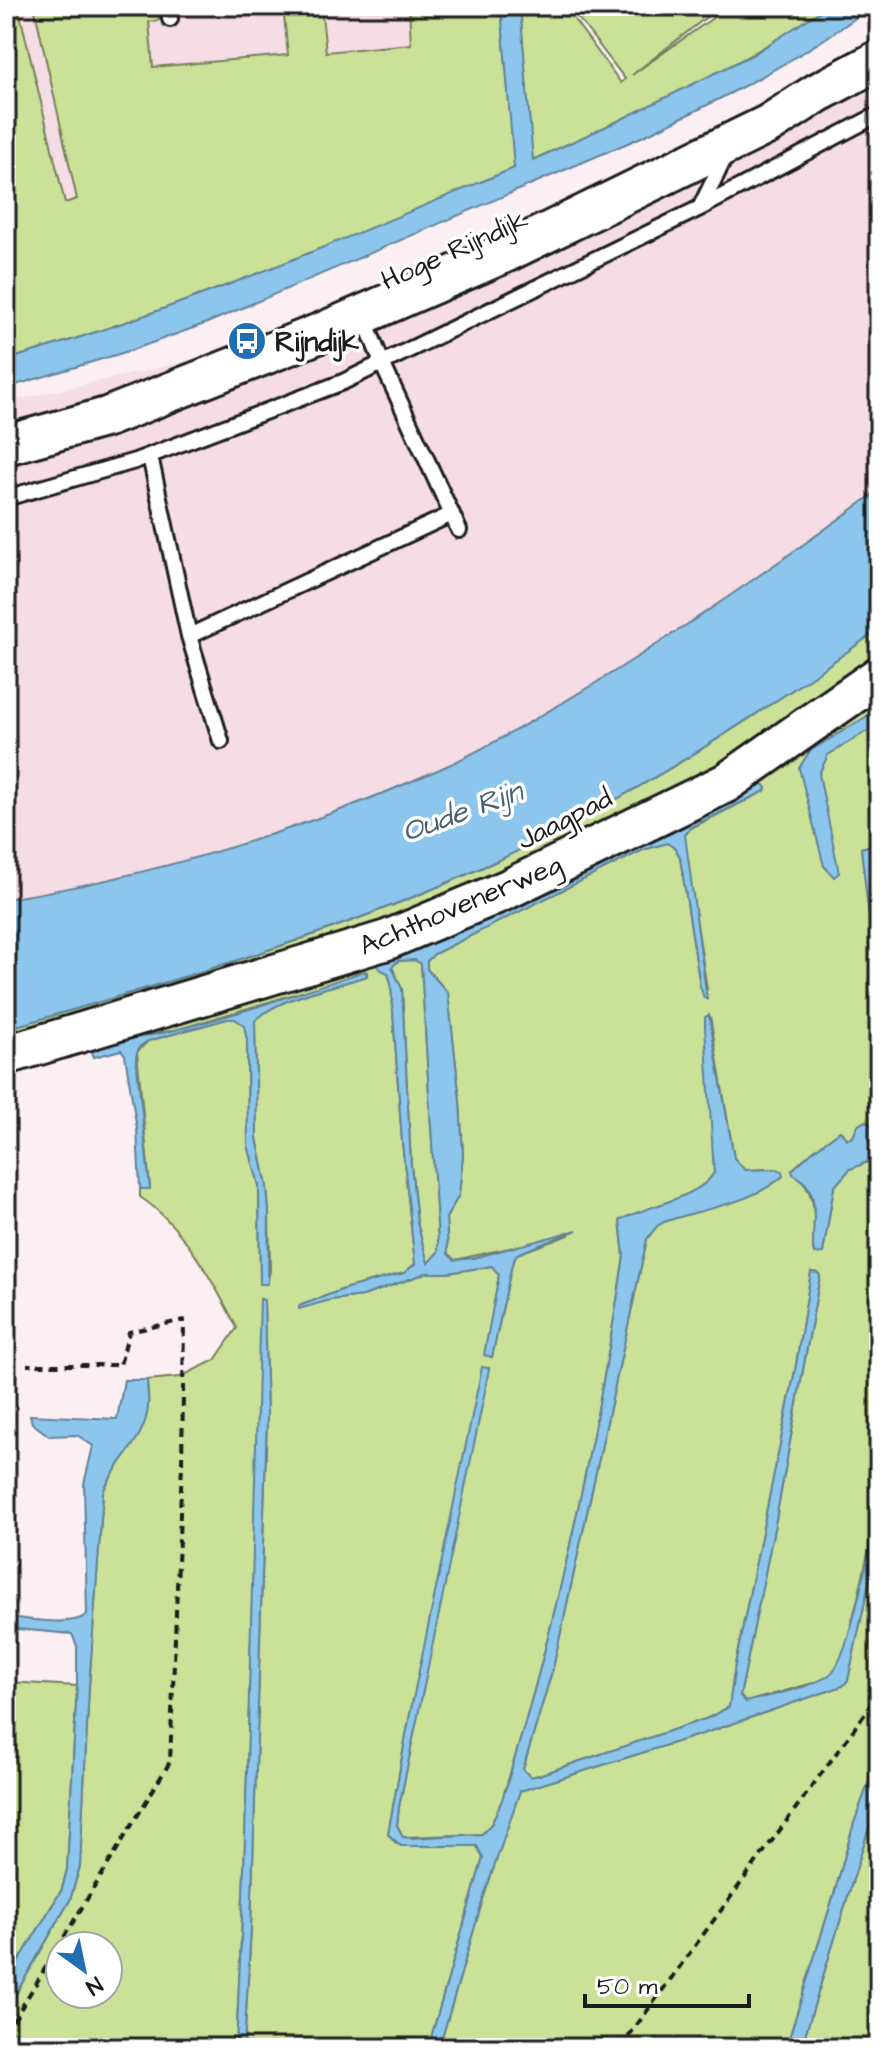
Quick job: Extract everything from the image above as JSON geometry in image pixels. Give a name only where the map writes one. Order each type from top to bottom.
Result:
[{"type":"street","name":"Hoge Rijndijk","points":[[6,445],[107,417],[363,314],[507,252],[769,124],[817,93],[879,60]]},
{"type":"street","name":"Hoge Rijndijk","points":[[769,124],[820,107],[879,78]]},
{"type":"street","name":"Achthovenerweg","points":[[6,1055],[387,940],[506,890],[726,783],[771,755],[879,676]]},
{"type":"lane","points":[[6,498],[150,456],[343,382],[700,208],[879,114]]},
{"type":"lane","points":[[700,208],[720,163],[736,140]]},
{"type":"lane","name":"Hoge Rijndijk","points":[[363,314],[382,363],[459,530]]},
{"type":"lane","points":[[150,456],[189,636],[221,741]]},
{"type":"lane","points":[[189,636],[452,514]]},
{"type":"path","points":[[6,2033],[170,1762],[182,1464],[184,1320],[129,1332],[120,1365],[27,1365]]},
{"type":"path","points":[[620,2048],[865,1714],[879,1690]]},
{"type":"shaded area","points":[[6,6],[487,6],[129,185],[6,220]]},
{"type":"shaded area","points":[[879,61],[879,503],[491,759],[226,861],[6,912],[6,402],[325,331]]},
{"type":"green space","points":[[12,6],[18,6],[65,203],[77,199],[34,6],[158,6],[159,20],[149,22],[153,67],[288,55],[283,6],[321,6],[326,52],[411,44],[409,6],[501,6],[515,168],[200,296],[6,360],[6,22]]},
{"type":"green space","points":[[520,6],[564,6],[621,83],[625,79],[569,6],[702,6],[709,15],[632,75],[714,17],[706,6],[828,6],[721,71],[532,160]]},
{"type":"green space","points":[[879,629],[879,843],[861,848],[874,958],[879,957],[879,1132],[858,1125],[855,1135],[848,1139],[840,1131],[792,1170],[811,1197],[813,1251],[823,1253],[834,1187],[850,1169],[879,1157],[879,1503],[842,1660],[832,1674],[820,1681],[746,1702],[740,1696],[820,1276],[811,1272],[795,1371],[729,1707],[708,1718],[539,1775],[530,1777],[523,1769],[553,1668],[647,1239],[664,1222],[741,1199],[770,1186],[783,1176],[777,1169],[745,1170],[734,1158],[710,1016],[714,1173],[707,1182],[685,1195],[620,1220],[624,1256],[588,1462],[541,1666],[502,1800],[492,1823],[482,1834],[403,1837],[397,1825],[399,1807],[488,1368],[410,1714],[388,1834],[397,1844],[477,1846],[483,1858],[428,2048],[244,2048],[251,1928],[267,1416],[264,1301],[261,1299],[236,2048],[6,2048],[6,2011],[44,1945],[44,2010],[124,2010],[124,1930],[53,1930],[70,1900],[80,1866],[103,1492],[136,1440],[146,1418],[147,1380],[180,1377],[215,1360],[237,1328],[196,1256],[170,1223],[140,1197],[140,1189],[150,1187],[137,1052],[148,1041],[227,1019],[235,1019],[244,1025],[247,1040],[248,1145],[259,1185],[260,1284],[267,1284],[270,1271],[269,1213],[257,1138],[255,1021],[291,999],[367,976],[367,972],[176,1030],[136,1037],[6,1072],[6,1029],[191,975],[313,935],[433,889],[593,812],[739,725]],"holes":[[[762,783],[766,788],[691,828],[685,835],[707,989],[700,986],[680,857],[675,848],[667,843],[643,850],[434,954],[427,961],[427,969],[448,993],[460,1101],[463,1154],[459,1195],[446,1218],[448,1253],[455,1260],[568,1232],[569,1235],[517,1254],[512,1264],[492,1357],[485,1355],[499,1275],[492,1266],[426,1273],[363,1296],[299,1308],[347,1288],[404,1273],[415,1264],[402,1142],[391,983],[388,973],[377,963],[525,902]]]},
{"type":"green space","points":[[415,960],[421,964],[438,1240],[438,1252],[428,1264],[417,1223],[411,1165],[402,989],[392,967],[398,961]]},
{"type":"green space","points":[[879,1536],[879,1754],[854,1823],[786,2048],[439,2048],[483,1899],[520,1791],[843,1686],[848,1680]]},
{"type":"green space","points":[[6,1682],[77,1686],[67,1869],[62,1889],[6,1983]]},
{"type":"green space","points":[[879,1795],[879,2048],[801,2048]]},
{"type":"water","points":[[501,6],[520,6],[533,160],[754,54],[828,6],[872,6],[845,26],[758,78],[637,139],[207,323],[132,350],[6,388],[6,360],[199,296],[514,168]]},
{"type":"water","name":"Oude Rijn","points":[[879,490],[879,629],[691,755],[543,838],[373,913],[252,955],[6,1029],[6,899],[117,878],[227,848],[335,812],[440,769],[518,729],[631,661]]},
{"type":"water","points":[[879,709],[879,724],[828,755],[819,774],[839,873],[834,877],[824,866],[799,768],[810,751]]},
{"type":"water","points":[[762,783],[766,788],[691,827],[685,835],[707,999],[700,986],[680,857],[675,848],[667,843],[643,850],[434,954],[427,961],[427,969],[448,993],[460,1101],[463,1154],[459,1195],[446,1218],[448,1254],[455,1260],[474,1258],[577,1230],[517,1254],[512,1264],[492,1357],[484,1355],[499,1275],[492,1266],[426,1273],[363,1296],[330,1300],[299,1309],[299,1306],[347,1288],[404,1273],[415,1264],[402,1142],[391,983],[388,973],[379,969],[376,963],[525,902]],"holes":[[[415,960],[421,964],[438,1240],[438,1252],[428,1263],[417,1223],[411,1165],[402,989],[392,967],[398,961]]]},
{"type":"water","points":[[879,843],[879,957],[874,959],[861,848]]},
{"type":"water","points":[[365,971],[367,976],[291,999],[255,1021],[257,1138],[269,1213],[268,1284],[260,1284],[259,1185],[248,1145],[247,1040],[244,1025],[235,1019],[227,1019],[148,1041],[139,1047],[136,1057],[150,1189],[140,1189],[137,1129],[125,1055],[121,1050],[94,1057],[92,1052],[122,1041],[223,1017]]},
{"type":"water","points":[[709,1015],[734,1158],[745,1170],[777,1169],[782,1171],[783,1176],[770,1186],[741,1199],[664,1222],[647,1239],[553,1668],[523,1769],[530,1777],[539,1775],[708,1718],[729,1707],[795,1371],[811,1272],[820,1276],[740,1696],[746,1702],[800,1688],[821,1680],[837,1665],[852,1623],[879,1503],[879,1536],[848,1680],[843,1686],[702,1734],[520,1791],[483,1899],[439,2048],[428,2048],[483,1858],[477,1846],[401,1846],[388,1834],[482,1367],[489,1368],[485,1391],[399,1807],[397,1825],[403,1837],[482,1834],[492,1823],[502,1800],[541,1666],[588,1462],[624,1256],[620,1220],[685,1195],[707,1182],[714,1173],[705,1026],[705,1017]]},
{"type":"water","points":[[866,1121],[879,1132],[879,1157],[850,1169],[834,1187],[823,1253],[814,1254],[813,1199],[810,1190],[792,1170],[840,1131],[847,1139],[853,1137],[858,1125]]},
{"type":"water","points":[[260,1299],[264,1300],[267,1416],[251,1928],[244,2048],[236,2048],[244,1874]]},
{"type":"water","points":[[124,1380],[147,1380],[148,1406],[142,1430],[103,1492],[80,1866],[70,1900],[53,1930],[44,1930],[44,1945],[6,2011],[6,1983],[62,1889],[67,1869],[77,1646],[72,1634],[6,1628],[6,1617],[71,1621],[87,1614],[84,1484],[93,1446],[77,1435],[49,1436],[32,1423],[30,1415],[117,1419]]},
{"type":"water","points":[[879,1754],[879,1795],[801,2048],[786,2048],[854,1823]]},
{"type":"place","name":"Rijndijk","points":[[247,341]]}]
